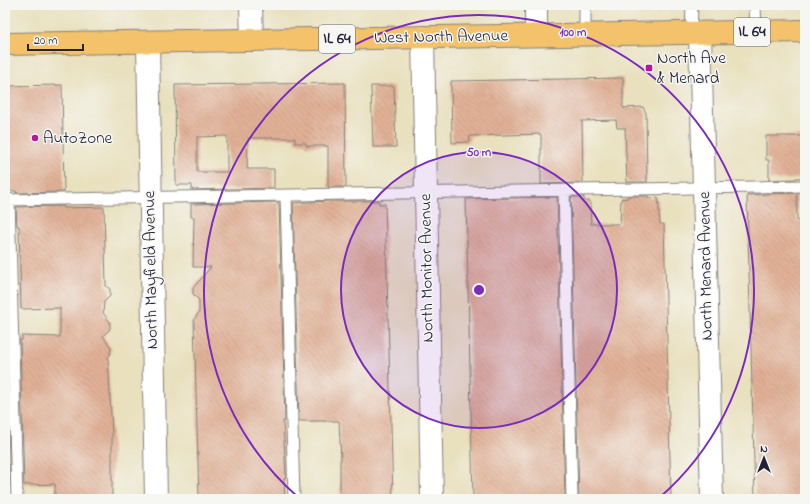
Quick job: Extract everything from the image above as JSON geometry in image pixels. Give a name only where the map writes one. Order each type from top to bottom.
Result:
[{"type":"main road","name":"West North Avenue","points":[[5,44],[805,31]]},
{"type":"street","points":[[251,5],[252,40]]},
{"type":"street","points":[[536,5],[536,36]]},
{"type":"street","name":"North Menard Avenue","points":[[696,33],[704,188],[712,499]]},
{"type":"street","name":"North Monitor Avenue","points":[[423,37],[432,499]]},
{"type":"street","name":"North Mayfield Avenue","points":[[148,42],[156,499]]},
{"type":"lane","points":[[585,5],[585,35]]},
{"type":"lane","points":[[692,5],[696,33]]},
{"type":"lane","points":[[756,5],[756,32]]},
{"type":"lane","points":[[17,499],[7,200],[805,186]]},
{"type":"lane","points":[[564,190],[572,499]]},
{"type":"lane","points":[[286,195],[294,499]]},
{"type":"building","points":[[623,78],[623,108],[643,107],[646,113],[647,182],[627,182],[625,128],[617,128],[616,120],[582,121],[583,183],[541,184],[541,134],[470,136],[469,142],[452,143],[451,81]]},
{"type":"building","points":[[345,83],[346,187],[328,187],[328,146],[306,146],[306,143],[295,143],[295,138],[248,138],[247,169],[274,169],[274,188],[192,190],[192,185],[176,185],[175,85]],"holes":[[[227,136],[227,172],[197,172],[197,137]]]},
{"type":"building","name":"AutoZone","points":[[62,85],[64,192],[16,193],[16,191],[5,191],[5,86]]},
{"type":"building","points":[[371,86],[394,86],[396,147],[373,147]]},
{"type":"building","points":[[766,136],[805,136],[805,178],[769,180],[769,160],[766,160]]},
{"type":"building","points":[[797,193],[797,221],[803,221],[804,246],[805,499],[755,499],[747,195]]},
{"type":"building","points":[[628,196],[648,196],[648,198],[658,197],[660,224],[664,224],[671,499],[579,499],[571,197],[584,197],[584,201],[590,201],[591,224],[620,224],[621,199],[628,198]]},
{"type":"building","points":[[557,197],[565,499],[473,499],[466,199]]},
{"type":"building","points":[[379,201],[379,204],[385,204],[393,499],[340,499],[341,460],[339,421],[299,421],[293,203]]},
{"type":"building","points":[[279,203],[285,421],[283,421],[286,477],[284,479],[285,499],[199,499],[194,320],[199,312],[199,300],[193,294],[193,288],[211,267],[193,267],[194,217],[191,217],[191,204]]},
{"type":"building","points":[[64,206],[64,208],[104,207],[106,286],[110,289],[110,296],[104,302],[103,313],[110,322],[110,329],[103,336],[111,348],[110,355],[108,357],[112,434],[112,499],[55,499],[55,484],[24,485],[20,340],[22,340],[22,336],[60,337],[60,308],[21,309],[19,226],[17,226],[16,207]]},
{"type":"building","points":[[5,340],[10,486],[5,486]]},
{"type":"place","name":"North Ave & Menard","points":[[649,68]]},
{"type":"place","name":"AutoZone","points":[[35,138]]}]
